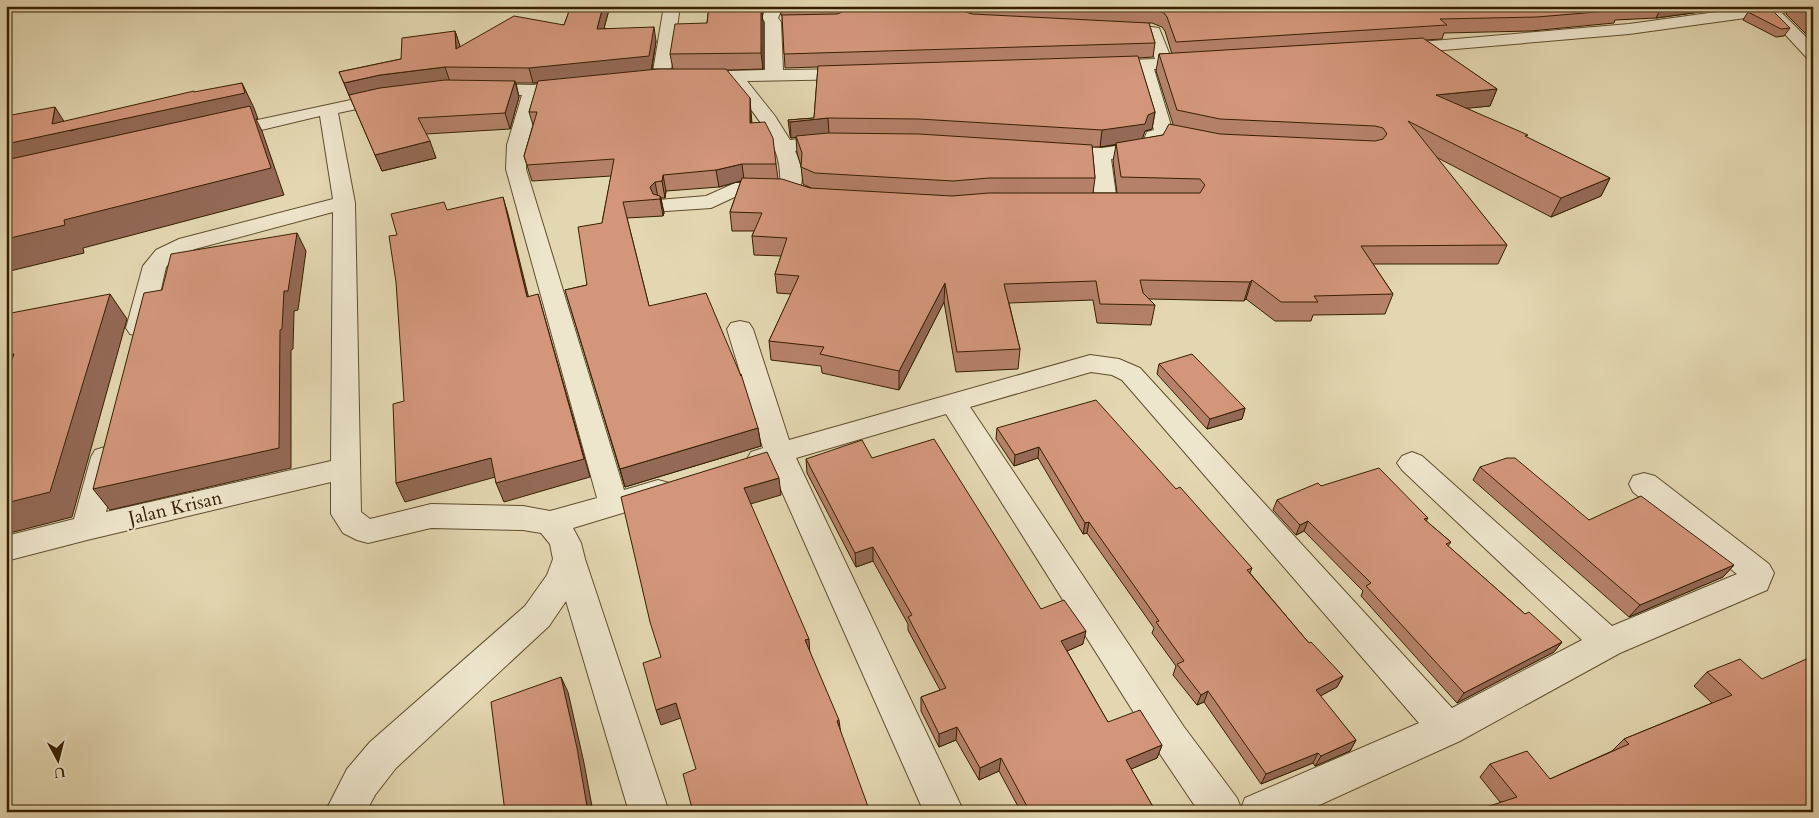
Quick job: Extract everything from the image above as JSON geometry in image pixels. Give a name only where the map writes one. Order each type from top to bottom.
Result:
[{"type":"street","points":[[661,76],[672,6]]},
{"type":"street","points":[[961,6],[961,18],[965,20],[1003,23]]},
{"type":"street","points":[[1384,50],[1629,29],[1796,6]]},
{"type":"street","points":[[1771,10],[1813,54]]},
{"type":"street","points":[[774,76],[774,14],[791,22]]},
{"type":"street","points":[[1095,26],[1153,30],[1165,64]]},
{"type":"street","points":[[1084,66],[1215,61]]},
{"type":"street","points":[[1144,65],[1164,133]]},
{"type":"street","points":[[641,79],[661,76],[734,77],[874,73]]},
{"type":"street","points":[[666,204],[711,202],[729,191],[744,188],[798,193],[783,146],[762,111],[734,77]]},
{"type":"street","points":[[468,89],[533,90],[592,84]]},
{"type":"street","points":[[533,90],[517,145],[516,169],[614,505]]},
{"type":"street","points":[[205,137],[328,108],[402,95]]},
{"type":"street","points":[[328,108],[344,203],[344,468],[346,514],[354,525],[368,530],[430,516],[523,518],[550,523],[682,484]]},
{"type":"street","points":[[1035,150],[1100,155],[1152,147],[1154,136],[1164,133],[1216,144]]},
{"type":"street","points":[[783,146],[849,142]]},
{"type":"street","points":[[1100,155],[1098,203],[1129,203]]},
{"type":"street","points":[[133,350],[155,266],[164,255],[187,244],[344,203]]},
{"type":"street","points":[[740,329],[779,453],[944,812]]},
{"type":"street","points":[[735,467],[1090,363],[1105,364],[1131,374],[1447,729]]},
{"type":"street","points":[[954,404],[1171,739],[1223,812]]},
{"type":"street","points":[[86,528],[111,434]]},
{"type":"street","points":[[1412,463],[1608,643]]},
{"type":"street","name":"Jalan Krisan","points":[[6,549],[86,528],[344,468]]},
{"type":"street","points":[[1259,812],[1447,729],[1608,643],[1755,581],[1758,573],[1644,484]]},
{"type":"street","points":[[550,523],[567,543],[569,559],[649,812]]},
{"type":"street","points":[[345,812],[361,782],[383,755],[537,616],[561,581],[569,559]]},
{"type":"building","points":[[571,6],[603,6],[597,29],[654,27],[649,56],[529,68],[445,67],[380,75],[344,83],[339,72],[401,59],[402,38],[455,31],[456,49],[514,16],[564,25]]},
{"type":"building","points":[[709,6],[761,6],[761,53],[670,54],[675,24],[707,23]]},
{"type":"building","points":[[847,6],[953,6],[972,14],[1149,23],[1155,43],[784,54],[782,15],[837,14],[845,11]]},
{"type":"building","points":[[1089,6],[1625,6],[1615,7],[1620,10],[1537,17],[1440,19],[1447,25],[1176,42],[1164,13],[1154,10]]},
{"type":"building","points":[[1800,6],[1813,6],[1813,19]]},
{"type":"building","points":[[1771,9],[1790,28],[1781,29],[1748,12]]},
{"type":"building","points":[[1423,38],[1497,89],[1436,95],[1528,135],[1525,136],[1610,178],[1561,198],[1408,121],[1507,245],[1361,246],[1393,294],[1314,296],[1318,302],[1281,302],[1252,280],[1250,282],[1140,280],[1143,293],[1155,305],[1100,304],[1096,281],[1004,284],[1020,349],[957,352],[945,283],[899,371],[820,354],[824,347],[769,341],[799,276],[775,274],[787,238],[752,236],[762,213],[730,212],[742,178],[782,179],[810,188],[952,196],[989,193],[1200,193],[1205,185],[1200,179],[1121,177],[1116,143],[1163,135],[1169,124],[1220,134],[1375,141],[1383,139],[1387,134],[1383,128],[1375,126],[1220,119],[1177,110],[1159,54]]},
{"type":"building","points":[[1138,56],[1155,112],[1148,115],[1145,124],[1102,130],[919,119],[828,118],[790,122],[788,120],[814,118],[818,66]]},
{"type":"building","points":[[658,69],[726,69],[750,98],[750,123],[765,122],[773,138],[776,164],[742,164],[716,170],[663,175],[662,181],[655,182],[650,187],[653,194],[660,196],[660,199],[623,202],[649,306],[706,293],[741,376],[741,374],[758,428],[620,469],[565,290],[587,285],[578,227],[602,223],[614,159],[527,165],[524,156],[537,112],[529,112],[538,81]]},
{"type":"building","points":[[445,80],[515,81],[505,113],[418,118],[430,141],[375,155],[349,95],[380,88]]},
{"type":"building","points":[[242,83],[245,93],[6,144],[6,116],[55,107],[52,124],[194,91]]},
{"type":"building","points":[[250,106],[271,168],[64,220],[65,225],[6,239],[6,160]]},
{"type":"building","points":[[828,133],[919,134],[1092,145],[1095,178],[989,178],[953,181],[815,173],[801,167],[802,153],[796,136]]},
{"type":"building","points":[[503,197],[527,297],[538,294],[584,459],[496,483],[491,458],[396,483],[393,404],[404,401],[396,282],[389,236],[397,235],[391,214],[444,202],[447,210]]},
{"type":"building","points":[[297,233],[288,291],[284,291],[282,329],[280,330],[279,448],[93,489],[144,293],[162,290],[171,254]]},
{"type":"building","points":[[110,294],[50,492],[6,503],[6,376],[14,354],[6,356],[6,314]]},
{"type":"building","points":[[1192,354],[1245,408],[1210,419],[1159,364]]},
{"type":"building","points":[[1096,400],[1176,489],[1180,487],[1252,568],[1247,570],[1309,643],[1311,642],[1343,676],[1316,690],[1356,740],[1321,756],[1318,753],[1266,774],[1208,691],[1201,695],[1177,664],[1184,661],[1156,622],[1159,621],[1089,522],[1085,523],[1039,447],[1015,455],[997,428]]},
{"type":"building","points":[[934,439],[1041,609],[1064,600],[1086,631],[1061,641],[1108,722],[1140,710],[1162,745],[1126,760],[1156,812],[1026,812],[1029,810],[1001,758],[980,768],[957,727],[939,734],[921,697],[946,688],[908,617],[912,615],[873,547],[855,553],[806,459],[862,440],[872,458]]},
{"type":"building","points":[[767,452],[779,478],[744,488],[809,639],[805,640],[839,720],[837,721],[870,812],[693,812],[683,774],[696,769],[676,703],[656,710],[643,663],[661,657],[650,622],[621,497]]},
{"type":"building","points":[[1507,458],[1515,458],[1589,520],[1641,496],[1734,565],[1640,605],[1480,467]]},
{"type":"building","points":[[1379,468],[1428,518],[1424,519],[1451,542],[1446,544],[1525,614],[1529,612],[1562,642],[1464,693],[1366,586],[1371,583],[1308,521],[1300,525],[1277,500],[1318,483],[1321,486]]},
{"type":"building","points":[[1813,656],[1813,812],[1471,812],[1517,797],[1490,764],[1527,751],[1550,779],[1629,744],[1624,739],[1732,695],[1707,672],[1740,659],[1762,679]]},
{"type":"building","points":[[561,677],[577,748],[588,812],[505,812],[491,702]]}]
